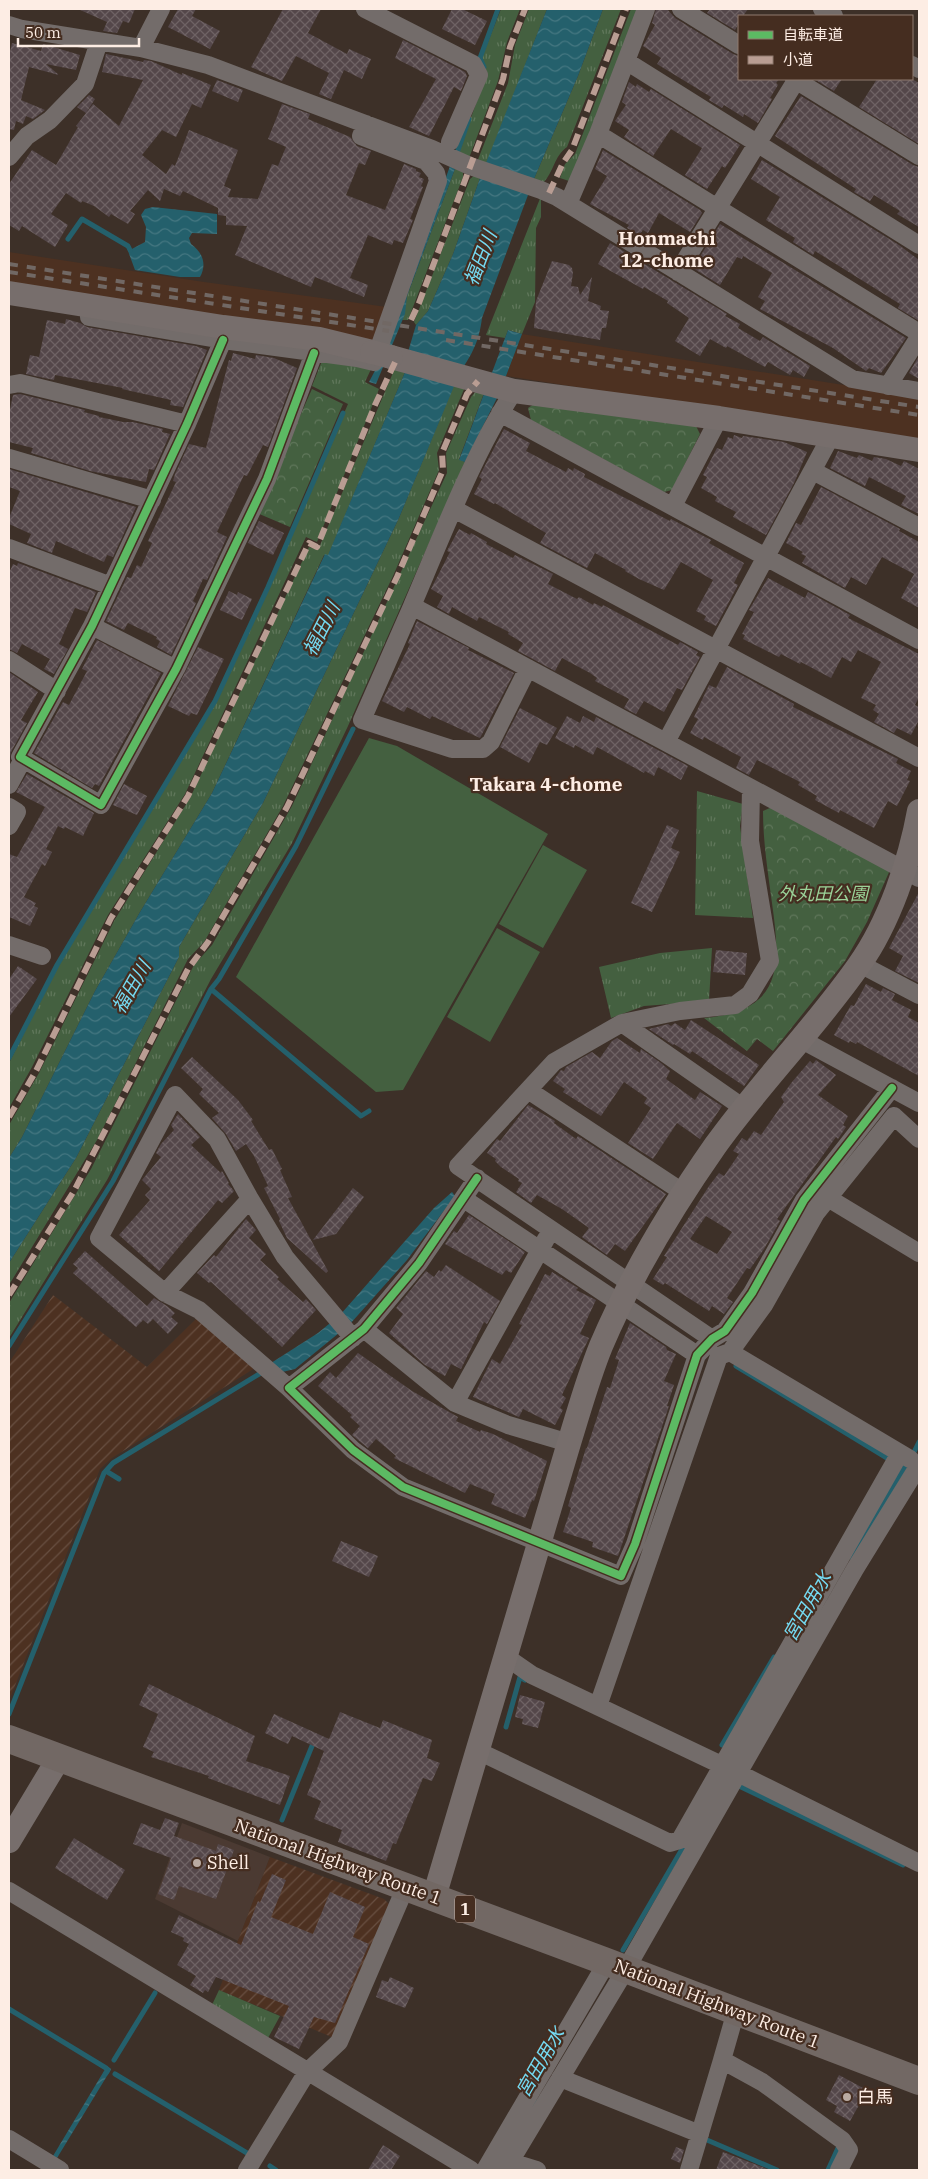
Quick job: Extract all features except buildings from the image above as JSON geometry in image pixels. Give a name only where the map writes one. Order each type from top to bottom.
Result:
[{"type":"highway","name":"National Highway Route 1","points":[[9,1739],[406,1886],[919,2081]]},
{"type":"street","points":[[141,48],[161,9]]},
{"type":"street","points":[[365,9],[473,64],[479,75],[450,142]]},
{"type":"street","points":[[568,204],[598,134],[646,9]]},
{"type":"street","points":[[681,9],[738,44]]},
{"type":"street","points":[[9,25],[22,30],[141,48],[208,65],[477,168],[541,190],[568,204],[852,379],[919,391]]},
{"type":"street","points":[[9,157],[27,136],[50,120],[85,84],[98,42]]},
{"type":"street","points":[[626,61],[919,245]]},
{"type":"street","points":[[678,272],[795,80]]},
{"type":"street","points":[[798,80],[919,156]]},
{"type":"street","points":[[36,297],[35,308],[223,340],[374,362],[438,181],[436,172],[426,161],[361,136],[366,124]]},
{"type":"street","points":[[598,134],[919,333]]},
{"type":"street","points":[[9,293],[223,327],[319,339],[494,385],[919,450]]},
{"type":"street","points":[[888,386],[919,337]]},
{"type":"street","points":[[223,340],[188,424],[92,626],[20,758],[101,805],[176,669],[267,479],[314,353]]},
{"type":"street","points":[[9,385],[20,383],[188,424]]},
{"type":"street","points":[[494,385],[500,413],[454,509],[362,720],[452,749],[483,749],[491,742],[528,668]]},
{"type":"street","points":[[500,413],[919,640]]},
{"type":"street","points":[[673,506],[719,418]]},
{"type":"street","points":[[666,742],[831,436]]},
{"type":"street","points":[[9,458],[152,500]]},
{"type":"street","points":[[813,471],[919,527]]},
{"type":"street","points":[[454,509],[919,758]]},
{"type":"street","points":[[9,548],[111,586]]},
{"type":"street","points":[[412,606],[912,874]]},
{"type":"street","points":[[92,626],[176,669]]},
{"type":"street","points":[[9,660],[57,691]]},
{"type":"street","points":[[9,785],[23,760]]},
{"type":"street","points":[[697,1355],[552,1230],[458,1166],[554,1062],[622,1023],[680,1011],[735,1005],[750,994],[770,962],[750,840],[750,788]]},
{"type":"street","points":[[9,807],[17,812],[9,826]]},
{"type":"street","points":[[434,1897],[589,1378],[626,1294],[684,1193],[716,1145],[802,1040],[860,964],[881,924],[912,874],[919,811]]},
{"type":"street","points":[[11,950],[42,956]]},
{"type":"street","points":[[860,964],[919,995]]},
{"type":"street","points":[[622,1023],[745,1109]]},
{"type":"street","points":[[802,1040],[919,1103]]},
{"type":"street","points":[[569,1443],[508,1425],[456,1403],[354,1333],[327,1308],[285,1257],[217,1139],[175,1095],[99,1238],[165,1293],[199,1310],[286,1385],[353,1450],[403,1487],[622,1576],[635,1544],[697,1355],[712,1339],[725,1330],[752,1292],[804,1200],[892,1088]]},
{"type":"street","points":[[528,1090],[684,1193]]},
{"type":"street","points":[[598,1706],[719,1356],[730,1352],[764,1305],[816,1214],[894,1116],[919,1139]]},
{"type":"street","points":[[286,1385],[354,1333],[419,1263],[464,1199],[476,1178]]},
{"type":"street","points":[[828,1198],[919,1253]]},
{"type":"street","points":[[165,1293],[250,1199]]},
{"type":"street","points":[[464,1199],[539,1249],[712,1339]]},
{"type":"street","points":[[456,1403],[539,1249],[552,1230]]},
{"type":"street","points":[[498,2165],[617,1966],[738,1773],[855,1570],[919,1465],[730,1352]]},
{"type":"street","points":[[478,1751],[670,1843],[680,1840],[900,1453]]},
{"type":"street","points":[[506,1657],[532,1675],[738,1773],[919,1863]]},
{"type":"street","points":[[9,1841],[59,1758]]},
{"type":"street","points":[[247,2170],[307,2072],[338,2042],[406,1886]]},
{"type":"street","points":[[9,1891],[471,2170]]},
{"type":"street","points":[[498,2165],[560,2078],[617,1966]]},
{"type":"street","points":[[689,2170],[736,2012]]},
{"type":"street","points":[[722,2060],[762,2082],[842,2140],[849,2150],[839,2170]]},
{"type":"street","points":[[560,2078],[700,2134]]},
{"type":"street","points":[[9,2139],[60,2170]]},
{"type":"street","points":[[498,2165],[537,2170]]},
{"type":"shaded area","points":[[9,252],[204,282],[387,307],[375,345],[9,287]]},
{"type":"shaded area","points":[[522,334],[919,397],[919,441],[506,376]]},
{"type":"shaded area","points":[[53,1295],[147,1367],[197,1318],[255,1368],[112,1458],[100,1469],[9,1701],[9,1363]]},
{"type":"shaded area","points":[[182,1823],[270,1857],[238,1941],[155,1899]]},
{"type":"shaded area","points":[[270,1857],[384,1899],[390,1905],[334,2038],[219,1990]]},
{"type":"green space","points":[[501,9],[520,9],[507,42],[498,81],[469,158],[458,154],[487,73],[482,57]]},
{"type":"green space","points":[[529,9],[547,9],[486,165],[477,162],[508,83],[515,45]]},
{"type":"green space","points":[[603,9],[621,9],[567,147],[559,155],[550,174],[543,183],[534,179],[578,76]]},
{"type":"green space","points":[[631,9],[640,9],[572,182],[560,178],[565,164],[575,154]]},
{"type":"green space","points":[[455,169],[463,171],[463,177],[408,320],[402,320],[407,296]]},
{"type":"green space","points":[[475,175],[480,178],[453,254],[428,311],[416,325],[414,322],[470,179]]},
{"type":"green space","points":[[541,196],[541,217],[536,228],[535,302],[522,334],[508,330],[505,338],[486,335]]},
{"type":"green space","points":[[324,356],[372,367],[365,382],[379,389],[317,542],[306,537],[185,794],[108,915],[32,1067],[9,1108],[9,1063],[60,962],[216,701],[270,586],[348,404],[312,386]]},
{"type":"green space","points":[[395,368],[405,372],[328,556],[324,555],[212,793],[95,991],[22,1137],[9,1158],[9,1125],[39,1073],[114,921],[190,798],[309,547],[318,550]]},
{"type":"green space","points":[[454,385],[465,387],[437,453],[439,470],[393,576],[283,806],[204,942],[188,959],[97,1140],[9,1285],[9,1263],[76,1158],[179,957],[179,947],[263,803],[399,518]]},
{"type":"green space","points":[[312,389],[343,404],[290,527],[257,513]]},
{"type":"green space","points":[[477,390],[484,393],[459,459],[465,462],[348,726],[292,843],[211,979],[107,1180],[9,1338],[9,1303],[91,1169],[194,965],[212,945],[292,806],[447,473],[446,453],[471,397]]},
{"type":"green space","points":[[537,402],[696,426],[700,434],[672,490],[664,492],[531,420],[528,408]]},
{"type":"green space","points":[[369,738],[397,746],[548,834],[403,1090],[376,1092],[236,977]]},
{"type":"green space","points":[[697,791],[743,804],[740,826],[753,918],[695,915]]},
{"type":"green space","name":"外丸田公園","points":[[772,807],[890,870],[867,922],[845,961],[773,1051],[757,1039],[747,1051],[704,1018],[730,1014],[749,1006],[763,995],[771,982],[775,966],[776,947],[763,811]]},
{"type":"green space","points":[[543,845],[587,870],[543,948],[499,924]]},
{"type":"green space","points":[[497,928],[540,952],[490,1042],[447,1017]]},
{"type":"green space","points":[[712,948],[709,1001],[644,1006],[611,1018],[599,967],[660,953]]},
{"type":"green space","points":[[219,1990],[280,2016],[268,2038],[212,2005]]},
{"type":"water","name":"福田川","points":[[547,9],[603,9],[578,76],[534,179],[482,318],[475,346],[460,372],[399,518],[263,803],[179,947],[179,957],[76,1158],[9,1263],[9,1158],[22,1137],[95,991],[212,793],[325,554],[328,555],[405,372],[408,352],[416,325],[428,311],[453,254],[480,178]]},
{"type":"water","points":[[450,166],[455,169],[407,296],[405,314],[376,384],[369,382],[379,363]]},
{"type":"water","points":[[153,207],[217,214],[217,234],[192,233],[189,238],[191,244],[203,259],[200,277],[180,277],[135,270],[128,251],[145,242],[146,227],[141,215],[145,209]]},
{"type":"water","points":[[508,330],[522,334],[506,376],[501,380],[498,396],[465,462],[459,460]]},
{"type":"water","points":[[452,1192],[455,1196],[407,1260],[350,1324],[295,1369],[274,1374],[257,1372],[318,1333],[340,1315],[434,1208]]},
{"type":"water","points":[[107,2066],[111,2069],[110,2071],[57,2158],[53,2156]]},
{"type":"waterway","points":[[484,67],[480,58],[498,9]]},
{"type":"waterway","points":[[457,153],[469,119]]},
{"type":"waterway","points":[[68,239],[82,219],[128,246],[130,250]]},
{"type":"waterway","points":[[9,1058],[57,965],[215,701],[268,587],[343,413]]},
{"type":"waterway","points":[[9,1346],[113,1181],[211,989],[219,979],[296,846],[353,729]]},
{"type":"waterway","points":[[211,989],[361,1116],[369,1111]]},
{"type":"waterway","points":[[736,1366],[887,1458]]},
{"type":"waterway","points":[[9,1714],[104,1473],[113,1463],[264,1371]]},
{"type":"waterway","name":"宮田用水","points":[[913,1454],[919,1442]]},
{"type":"waterway","name":"宮田用水","points":[[851,1557],[906,1465]]},
{"type":"waterway","points":[[106,1471],[119,1479]]},
{"type":"waterway","name":"宮田用水","points":[[806,1637],[821,1610]]},
{"type":"waterway","points":[[722,1745],[774,1657]]},
{"type":"waterway","points":[[506,1727],[520,1677],[525,1680]]},
{"type":"waterway","name":"宮田用水","points":[[755,1726],[764,1710]]},
{"type":"waterway","points":[[282,1820],[314,1741]]},
{"type":"waterway","points":[[741,1787],[903,1865]]},
{"type":"waterway","name":"宮田用水","points":[[623,1950],[685,1844]]},
{"type":"waterway","points":[[114,2060],[155,1993]]},
{"type":"waterway","points":[[9,2009],[106,2068],[108,2070],[106,2073]]},
{"type":"waterway","points":[[115,2074],[247,2153]]},
{"type":"waterway","name":"宮田用水","points":[[506,2151],[535,2102]]},
{"type":"waterway","points":[[707,2140],[777,2170]]},
{"type":"waterway","points":[[828,2170],[838,2148]]},
{"type":"waterway","points":[[270,2166],[276,2170]]},
{"type":"railway","points":[[9,264],[919,407]]},
{"type":"railway","points":[[9,272],[389,331]]},
{"type":"railway","points":[[446,340],[919,415]]},
{"type":"marked path","points":[[411,320],[503,79],[510,47],[525,9]]},
{"type":"marked path","points":[[549,193],[563,163],[572,150],[626,9]]},
{"type":"marked path","points":[[9,1117],[36,1071],[111,918],[188,796],[309,543],[317,547],[375,405],[397,358]]},
{"type":"marked path","points":[[9,1295],[74,1191],[188,969],[208,942],[287,807],[397,577],[443,470],[442,453],[467,394],[478,381]]},
{"type":"cycle path","points":[[223,340],[187,424],[92,626],[20,757],[101,805],[176,669],[267,479],[314,353]]},
{"type":"cycle path","points":[[477,1178],[419,1263],[364,1329],[289,1388],[353,1450],[403,1487],[621,1576],[635,1544],[697,1355],[712,1339],[725,1331],[752,1293],[804,1200],[892,1088]]},
{"type":"place","name":"Shell","points":[[197,1863]]},
{"type":"place","name":"白馬","points":[[847,2097]]},
{"type":"district","name":"Honmachi 12-chome","points":[[667,249]]},
{"type":"district","name":"Takara 4-chome","points":[[546,784]]}]
